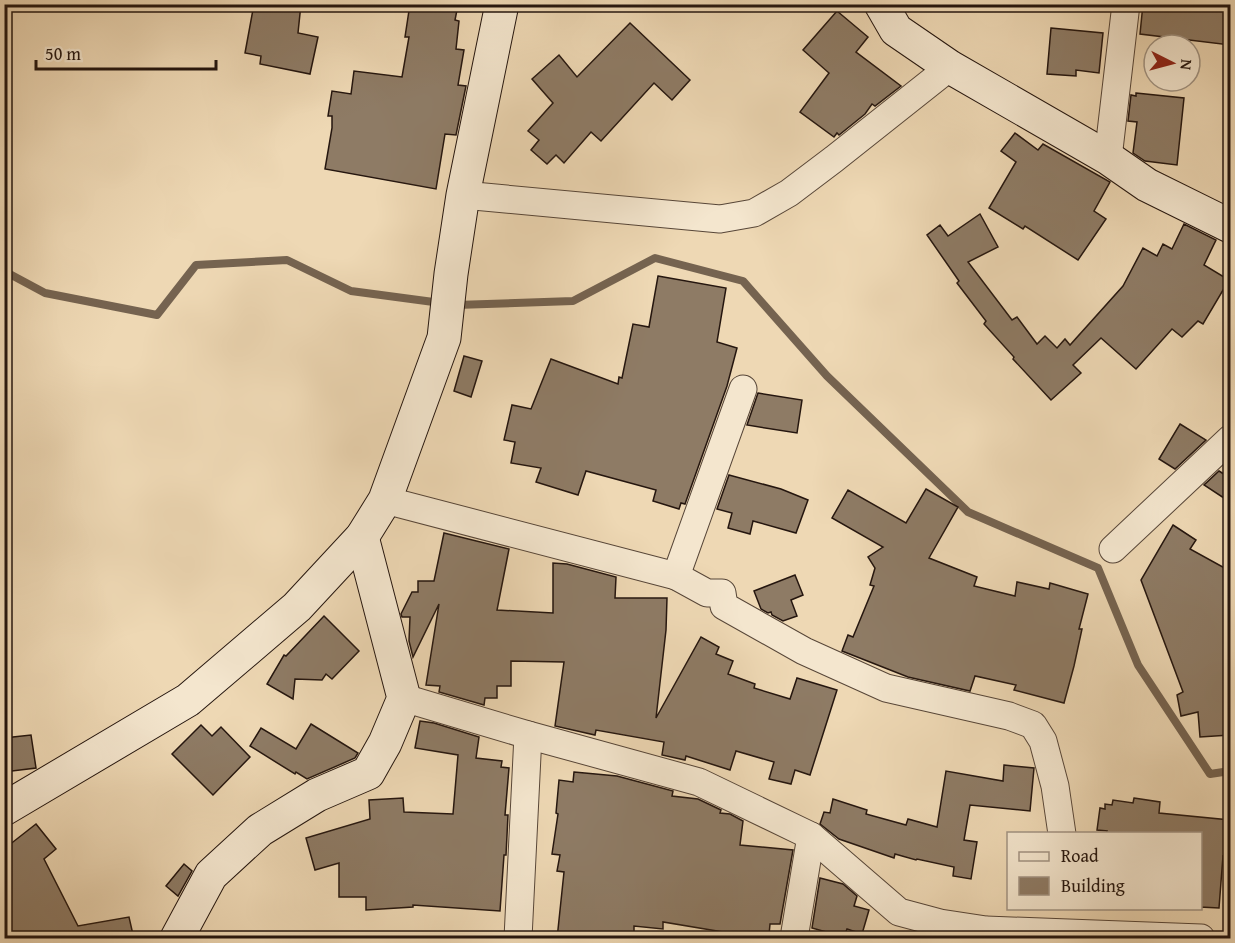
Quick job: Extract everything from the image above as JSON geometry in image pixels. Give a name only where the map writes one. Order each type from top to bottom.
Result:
[{"type":"street","points":[[4,809],[188,700],[297,607],[362,537],[385,501],[444,338],[463,195],[502,4]]},
{"type":"street","points":[[881,4],[896,30],[950,67],[1108,158],[1147,185],[1230,226]]},
{"type":"street","points":[[1108,158],[1126,4]]},
{"type":"street","points":[[463,195],[720,219],[754,213],[789,193],[950,67]]},
{"type":"street","points":[[676,576],[743,389]]},
{"type":"street","points":[[1113,549],[1230,439]]},
{"type":"street","points":[[385,501],[676,576],[707,593],[722,593],[724,606],[804,651],[886,688],[1009,716],[1033,724],[1043,741],[1055,786],[1062,832]]},
{"type":"street","points":[[177,939],[211,875],[260,830],[317,795],[368,773],[386,743],[405,698],[362,537]]},
{"type":"street","points":[[405,698],[699,782],[811,836],[900,912],[940,923],[986,930],[1050,927],[1201,939]]},
{"type":"street","points":[[518,939],[528,735]]},
{"type":"street","points":[[794,939],[811,836]]},
{"type":"building","points":[[254,4],[301,4],[298,33],[318,37],[310,74],[260,64],[261,56],[245,53]]},
{"type":"building","points":[[410,4],[457,10],[455,20],[459,21],[456,49],[464,50],[458,85],[466,86],[456,135],[445,134],[436,189],[325,169],[332,128],[332,116],[328,116],[332,91],[351,94],[354,71],[402,77],[409,37],[405,37]]},
{"type":"building","points":[[1143,4],[1230,4],[1230,45],[1202,42],[1202,33],[1140,34]]},
{"type":"building","points":[[837,11],[868,37],[856,52],[901,86],[875,106],[872,104],[865,114],[834,137],[800,112],[829,73],[803,50]]},
{"type":"building","points":[[630,23],[690,80],[672,100],[654,83],[601,141],[591,132],[564,163],[556,155],[547,164],[531,150],[539,140],[528,131],[553,103],[532,79],[559,55],[577,77]]},
{"type":"building","points":[[1051,28],[1103,33],[1099,73],[1076,70],[1076,76],[1047,74]]},
{"type":"building","points":[[1136,93],[1184,98],[1177,165],[1145,161],[1133,153],[1137,122],[1128,121],[1131,95],[1136,96]]},
{"type":"building","points":[[1015,133],[1038,150],[1043,144],[1110,182],[1094,211],[1106,219],[1078,260],[1025,226],[1023,229],[989,208],[1016,162],[1001,151]]},
{"type":"building","points":[[980,214],[998,247],[968,262],[1012,320],[1017,317],[1037,344],[1045,336],[1057,348],[1065,339],[1070,345],[1123,286],[1143,248],[1157,256],[1163,244],[1172,249],[1184,224],[1216,240],[1204,265],[1229,280],[1203,324],[1198,321],[1182,337],[1172,329],[1136,369],[1101,338],[1073,365],[1081,373],[1051,400],[984,324],[986,321],[957,283],[959,281],[927,235],[940,225],[948,236]]},
{"type":"building","points":[[658,276],[726,288],[717,342],[737,348],[727,386],[685,504],[681,503],[679,509],[653,501],[656,490],[586,471],[578,495],[536,482],[541,468],[511,463],[515,442],[504,440],[512,405],[531,409],[551,359],[618,384],[619,377],[622,378],[633,324],[649,327]]},
{"type":"building","points":[[464,356],[482,361],[471,397],[454,391]]},
{"type":"building","points":[[758,393],[802,400],[797,433],[747,425]]},
{"type":"building","points":[[1180,424],[1206,440],[1175,469],[1159,459]]},
{"type":"building","points":[[1219,471],[1230,478],[1230,502],[1204,485]]},
{"type":"building","points":[[729,475],[781,489],[808,500],[796,533],[753,521],[750,534],[728,528],[732,513],[717,509]]},
{"type":"building","points":[[926,489],[958,507],[929,558],[977,577],[974,586],[1015,596],[1017,582],[1049,589],[1050,583],[1088,594],[1079,629],[1082,629],[1074,666],[1064,703],[1014,690],[1016,685],[975,676],[970,691],[908,677],[842,651],[848,635],[853,637],[874,586],[870,585],[875,568],[868,557],[883,547],[832,518],[848,490],[906,523]]},
{"type":"building","points":[[1173,525],[1196,540],[1190,549],[1230,571],[1230,735],[1200,737],[1198,712],[1181,716],[1177,695],[1183,692],[1141,580]]},
{"type":"building","points":[[444,533],[509,549],[497,610],[553,613],[553,563],[567,564],[616,577],[615,598],[667,598],[666,630],[656,718],[701,637],[719,647],[716,654],[733,661],[728,674],[755,684],[754,688],[790,699],[797,678],[837,690],[810,775],[795,770],[791,784],[769,779],[774,762],[736,751],[730,770],[686,756],[685,760],[662,755],[664,742],[596,730],[595,735],[555,726],[564,662],[511,661],[511,686],[497,686],[497,698],[485,698],[484,705],[439,692],[440,686],[426,685],[439,604],[413,657],[409,641],[410,617],[402,617],[401,614],[412,592],[418,592],[418,581],[434,581]]},
{"type":"building","points":[[795,575],[803,595],[791,600],[797,616],[783,621],[771,612],[768,613],[761,609],[754,591]]},
{"type":"building","points":[[324,616],[359,651],[332,679],[326,674],[322,680],[295,679],[293,699],[267,684],[284,655],[286,656]]},
{"type":"building","points":[[420,721],[479,737],[476,758],[502,761],[501,767],[509,768],[505,815],[508,815],[506,855],[504,855],[500,911],[413,905],[413,907],[366,910],[366,897],[339,897],[339,863],[315,870],[306,838],[370,819],[369,800],[403,798],[404,812],[453,814],[458,755],[415,748]]},
{"type":"building","points":[[311,724],[358,753],[355,758],[307,779],[250,746],[261,728],[296,749]]},
{"type":"building","points":[[201,725],[212,736],[221,727],[250,757],[213,795],[172,754]]},
{"type":"building","points":[[31,735],[36,768],[4,772],[4,738]]},
{"type":"building","points":[[1004,765],[1034,768],[1030,811],[970,805],[964,840],[977,842],[971,879],[953,876],[954,867],[895,854],[894,858],[839,839],[820,824],[824,812],[830,813],[833,799],[867,810],[866,814],[906,825],[908,819],[937,827],[946,771],[1003,781]]},
{"type":"building","points":[[574,772],[617,776],[673,791],[672,796],[698,799],[721,810],[720,813],[730,814],[743,821],[740,845],[793,850],[780,924],[770,924],[769,935],[729,933],[663,922],[663,929],[634,926],[634,939],[557,939],[564,872],[557,871],[560,855],[552,854],[558,814],[556,813],[559,780],[573,782]]},
{"type":"building","points":[[1134,798],[1160,802],[1159,813],[1230,820],[1228,857],[1223,856],[1219,908],[1202,907],[1202,832],[1107,832],[1097,830],[1100,808],[1105,809],[1105,804],[1112,805],[1113,800],[1133,803]]},
{"type":"building","points":[[36,824],[56,849],[44,859],[78,926],[129,917],[134,939],[14,939],[4,920],[4,849]]},
{"type":"building","points":[[184,864],[192,871],[178,896],[166,886]]},
{"type":"building","points":[[820,878],[843,884],[857,896],[854,906],[869,910],[862,934],[847,929],[844,937],[812,928]]},
{"type":"waterway","points":[[456,305],[573,301],[655,258],[743,281],[827,376],[968,512],[1098,568],[1138,665],[1210,774],[1230,771]]},
{"type":"waterway","points":[[4,271],[45,293],[157,315],[196,265],[287,260],[351,291],[441,303]]}]
